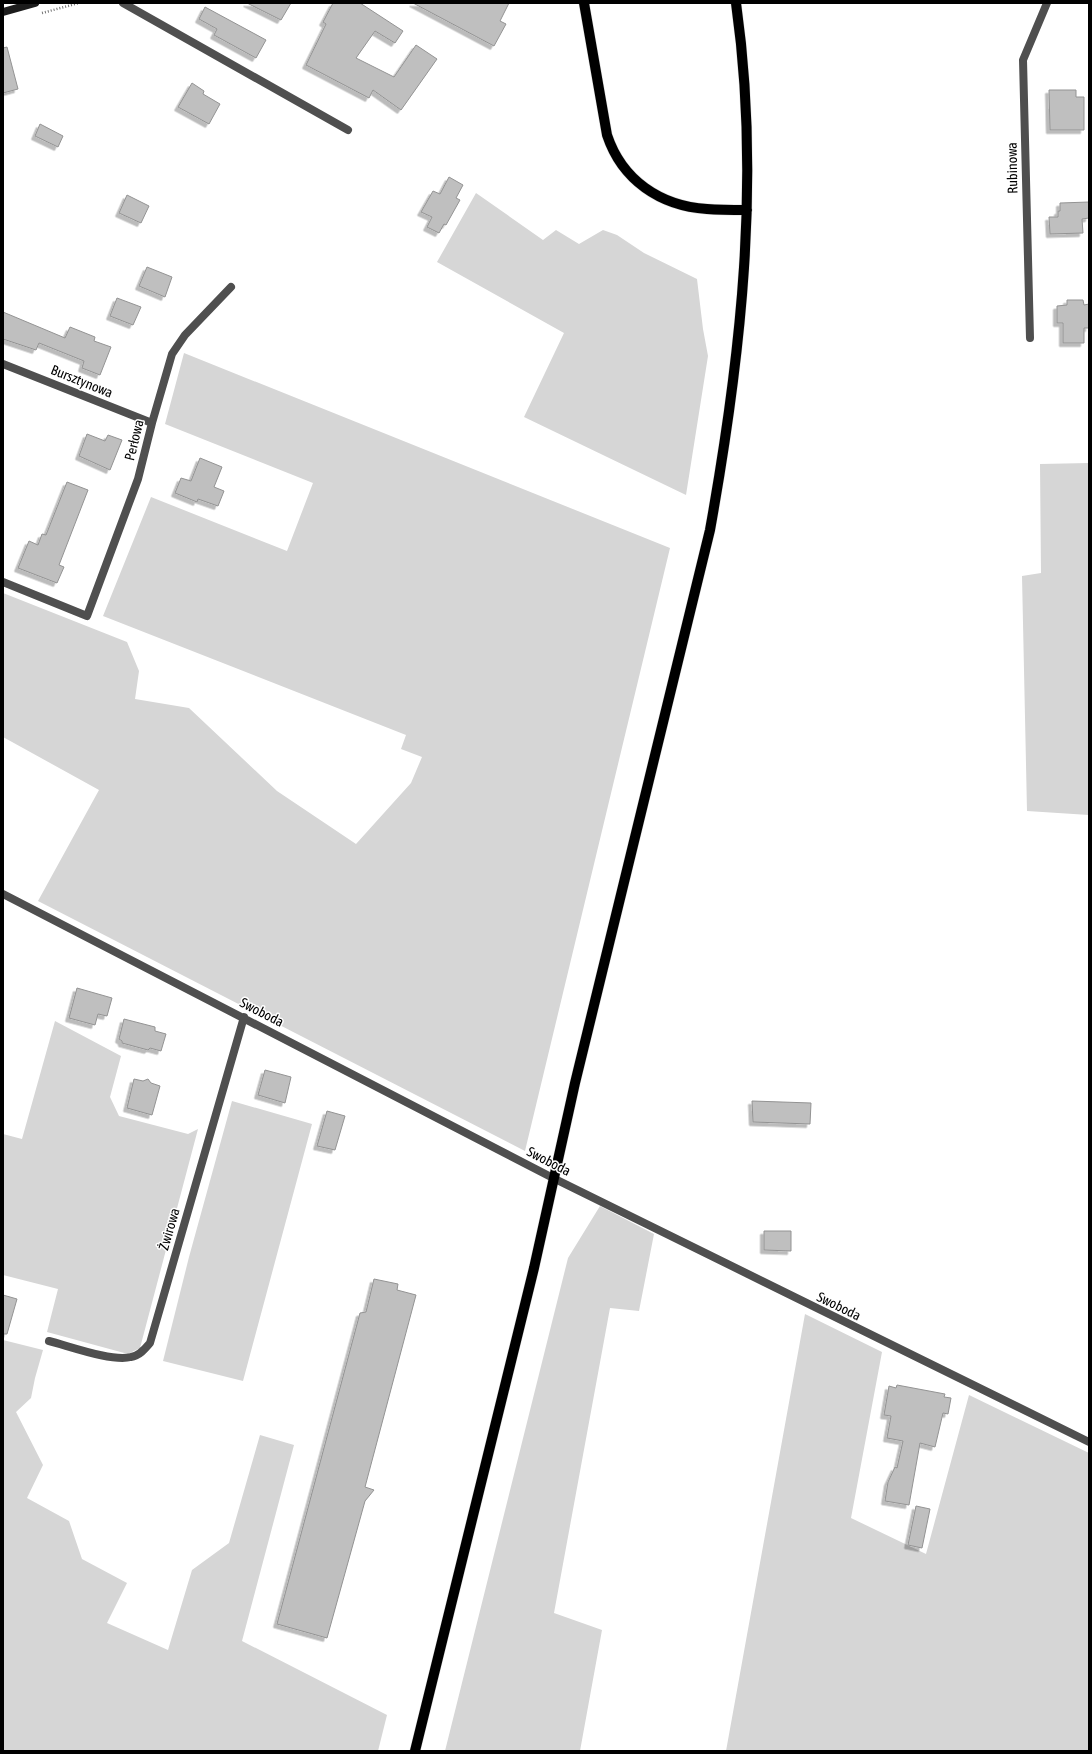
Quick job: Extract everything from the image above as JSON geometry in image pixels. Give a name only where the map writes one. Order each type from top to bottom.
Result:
[{"type":"main road","points":[[3,12],[35,3]]},
{"type":"main road","points":[[584,3],[604,122],[612,150],[619,163],[628,174],[652,193],[671,201],[706,209],[747,210]]},
{"type":"main road","points":[[415,1751],[534,1268],[577,1076],[710,530],[726,439],[744,280],[748,148],[745,91],[736,3]]},
{"type":"street","points":[[123,3],[348,130]]},
{"type":"street","name":"Rubinowa","points":[[1030,338],[1022,60],[1047,3]]},
{"type":"street","name":"Perłowa","points":[[3,582],[87,616],[136,484],[172,354],[185,336],[231,287]]},
{"type":"street","name":"Bursztynowa","points":[[3,364],[152,423]]},
{"type":"street","name":"Swoboda","points":[[3,894],[244,1017],[553,1178],[1089,1442]]},
{"type":"street","name":"Żwirowa","points":[[49,1341],[119,1359],[132,1357],[142,1352],[150,1343],[244,1017]]},
{"type":"shaded area","points":[[476,193],[543,240],[556,230],[579,244],[603,230],[617,235],[644,253],[697,279],[708,356],[686,495],[524,417],[564,333],[437,262]]},
{"type":"shaded area","points":[[184,353],[670,548],[525,1151],[38,901],[99,790],[3,737],[3,593],[127,642],[139,671],[135,699],[189,708],[277,791],[356,844],[411,783],[422,757],[401,749],[406,735],[103,616],[151,497],[287,551],[313,483],[165,424]]},
{"type":"shaded area","points":[[1089,463],[1089,815],[1027,811],[1022,576],[1041,573],[1040,464]]},
{"type":"shaded area","points":[[55,1021],[121,1056],[110,1097],[119,1116],[188,1134],[198,1129],[140,1348],[128,1354],[47,1332],[58,1289],[3,1275],[3,1134],[22,1139]]},
{"type":"shaded area","points":[[232,1101],[312,1124],[243,1381],[163,1361],[189,1257]]},
{"type":"shaded area","points":[[600,1206],[654,1234],[639,1311],[610,1308],[554,1613],[602,1630],[580,1751],[445,1751],[568,1258]]},
{"type":"shaded area","points":[[805,1314],[882,1352],[851,1518],[926,1554],[969,1395],[1089,1453],[1089,1751],[726,1751]]},
{"type":"shaded area","points":[[3,1340],[43,1350],[31,1398],[16,1412],[43,1465],[27,1498],[69,1521],[82,1559],[127,1583],[107,1623],[168,1650],[192,1570],[229,1543],[260,1435],[294,1445],[242,1641],[387,1715],[378,1751],[3,1751]]},
{"type":"building","points":[[247,3],[291,3],[281,20]]},
{"type":"building","points":[[333,3],[360,3],[403,31],[395,43],[375,31],[356,58],[394,77],[416,45],[437,59],[401,110],[373,90],[369,98],[306,65],[326,24],[323,22]]},
{"type":"building","points":[[413,3],[509,3],[500,21],[506,24],[494,46]]},
{"type":"building","points":[[205,7],[266,40],[256,58],[214,35],[217,29],[199,19]]},
{"type":"building","points":[[7,47],[18,89],[3,93],[3,48]]},
{"type":"building","points":[[192,83],[204,91],[203,94],[220,104],[209,124],[178,107]]},
{"type":"building","points":[[1049,90],[1076,90],[1076,97],[1084,97],[1084,130],[1050,130]]},
{"type":"building","points":[[40,124],[63,136],[58,147],[35,136]]},
{"type":"building","points":[[449,177],[463,185],[456,198],[460,200],[446,225],[444,224],[439,233],[427,227],[432,217],[421,212],[433,191],[440,194]]},
{"type":"building","points":[[127,195],[149,206],[141,223],[119,213]]},
{"type":"building","points":[[1089,202],[1089,218],[1082,219],[1083,233],[1050,234],[1049,217],[1058,217],[1060,203]]},
{"type":"building","points":[[147,267],[172,277],[165,297],[139,286]]},
{"type":"building","points":[[117,298],[141,307],[133,325],[110,316]]},
{"type":"building","points":[[1067,300],[1083,300],[1084,305],[1089,304],[1089,328],[1084,328],[1084,343],[1063,343],[1063,323],[1057,323],[1057,306],[1067,305]]},
{"type":"building","points":[[3,312],[65,338],[70,327],[95,337],[94,341],[111,347],[100,375],[82,368],[84,361],[39,343],[36,350],[3,339]]},
{"type":"building","points":[[87,434],[105,441],[108,435],[122,440],[110,470],[79,456]]},
{"type":"building","points":[[200,458],[222,467],[214,487],[224,491],[218,506],[198,499],[197,502],[175,493],[181,478],[191,481]]},
{"type":"building","points":[[67,482],[88,490],[59,565],[64,567],[57,583],[18,568],[29,541],[38,545],[42,534],[46,535]]},
{"type":"building","points":[[77,988],[112,998],[107,1016],[98,1014],[95,1025],[69,1018]]},
{"type":"building","points":[[124,1019],[155,1027],[155,1031],[166,1034],[161,1051],[150,1048],[148,1050],[122,1043],[119,1039]]},
{"type":"building","points":[[265,1070],[291,1077],[285,1103],[258,1095]]},
{"type":"building","points":[[134,1079],[143,1081],[148,1079],[151,1083],[160,1086],[152,1115],[127,1108]]},
{"type":"building","points":[[752,1101],[811,1103],[810,1124],[753,1122]]},
{"type":"building","points":[[327,1111],[345,1116],[335,1150],[317,1146]]},
{"type":"building","points":[[764,1231],[791,1231],[791,1251],[764,1250]]},
{"type":"building","points":[[374,1279],[398,1284],[397,1290],[416,1295],[365,1487],[374,1490],[365,1501],[327,1638],[277,1624],[360,1313],[366,1312]]},
{"type":"building","points":[[3,1295],[17,1299],[7,1334],[3,1334]]},
{"type":"building","points":[[897,1385],[945,1394],[944,1397],[951,1398],[948,1414],[943,1413],[935,1447],[920,1443],[909,1505],[885,1501],[888,1482],[895,1467],[897,1468],[903,1441],[887,1438],[891,1416],[884,1415],[889,1386],[896,1388]]},
{"type":"building","points":[[916,1506],[930,1509],[922,1548],[908,1545]]}]
